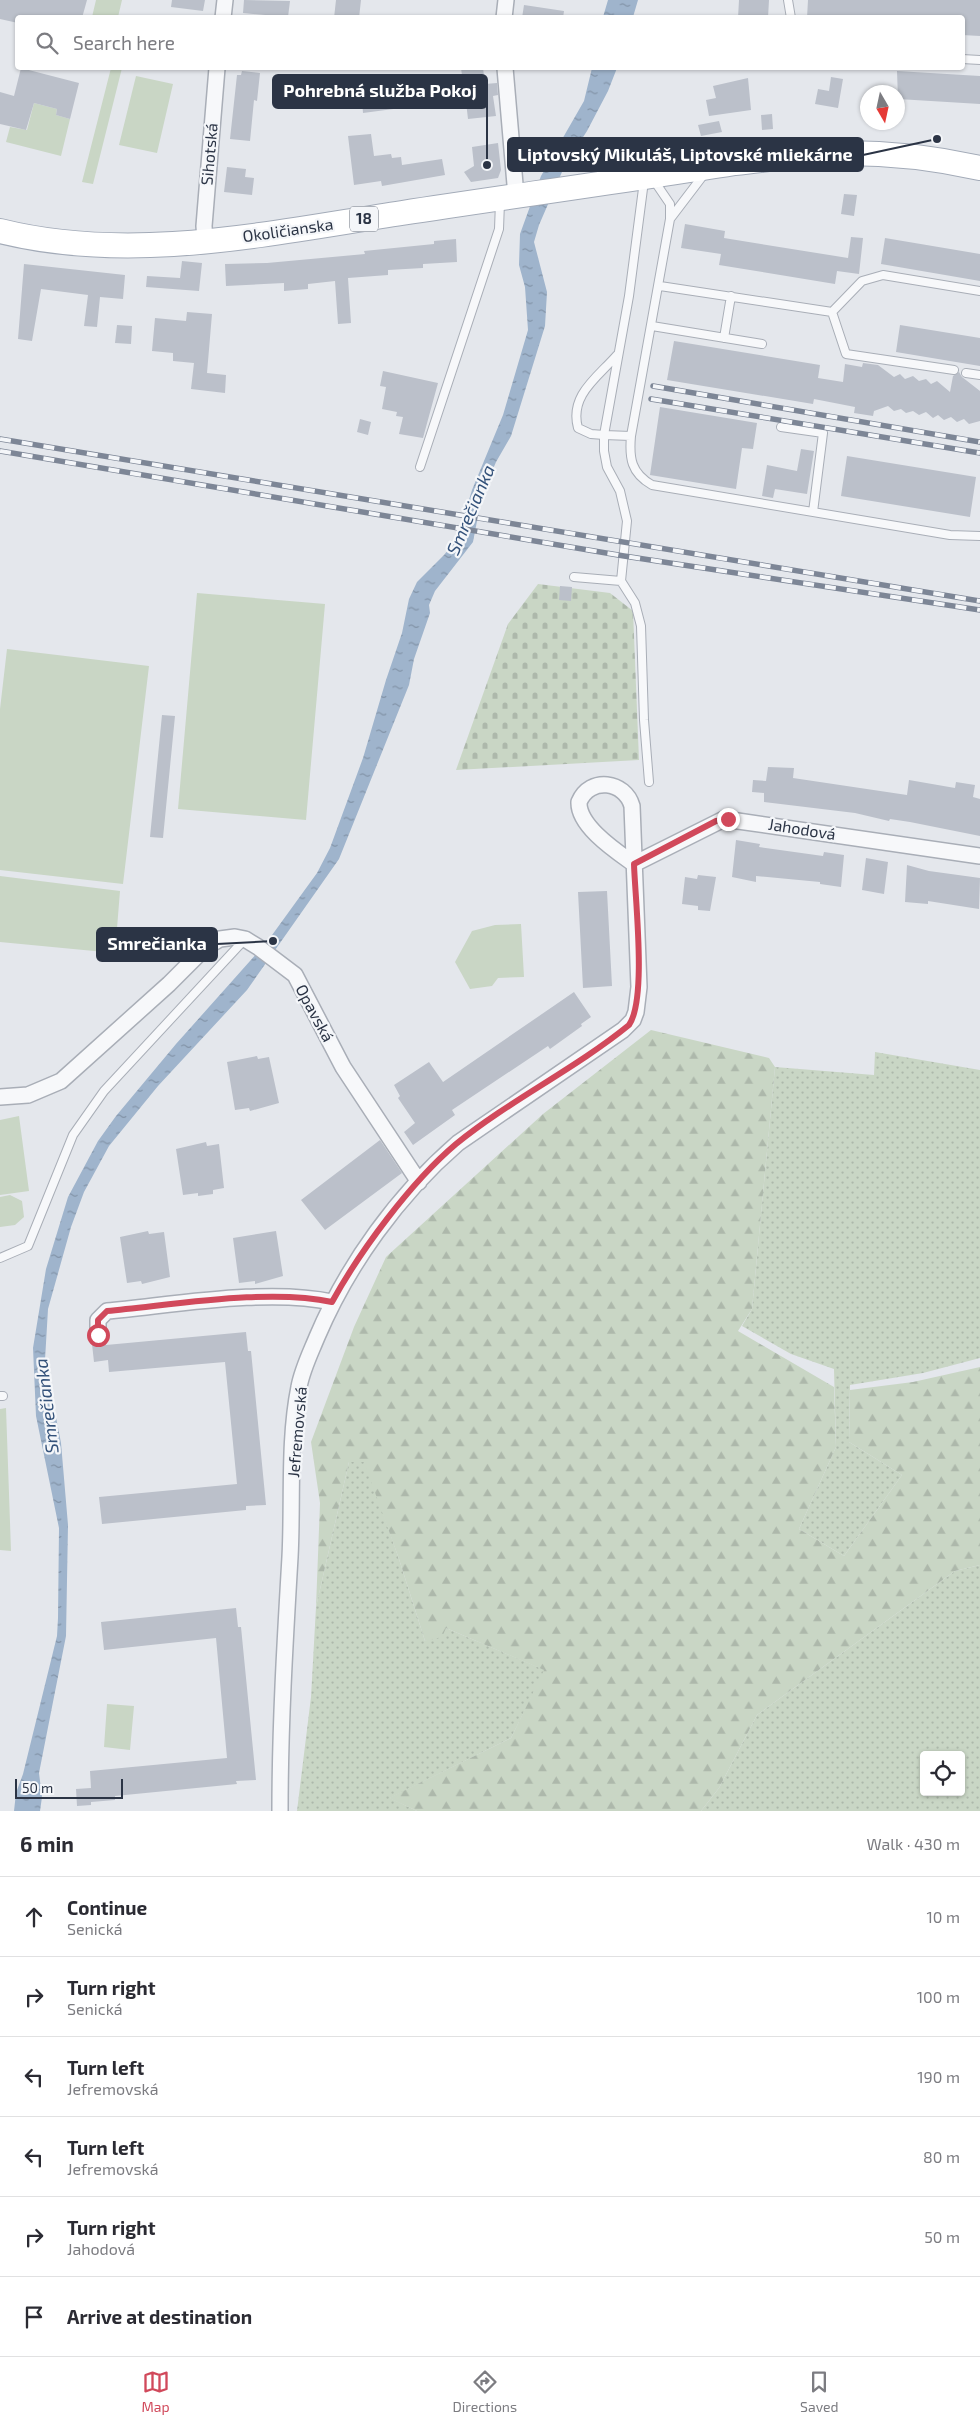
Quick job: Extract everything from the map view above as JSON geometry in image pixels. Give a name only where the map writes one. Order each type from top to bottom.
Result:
[{"type":"main road","name":"18","points":[[648,176],[844,153],[936,158],[980,168]]},
{"type":"main road","name":"Okoličianska","points":[[0,231],[37,238],[98,245],[141,245],[205,240],[648,176]]},
{"type":"street","points":[[223,15],[225,0]]},
{"type":"street","points":[[504,15],[506,0]]},
{"type":"street","name":"Sihotská","points":[[205,240],[205,208],[217,70]]},
{"type":"street","points":[[505,70],[513,196]]},
{"type":"street","name":"Jefremovská","points":[[280,1811],[282,1664],[296,1404],[307,1360],[332,1302],[364,1249],[419,1182],[458,1143],[623,1030],[633,1020],[639,986],[633,821],[630,799],[620,788],[613,785],[594,787],[588,790],[579,802],[581,816],[615,851],[634,864]]},
{"type":"street","name":"Jahodová","points":[[634,864],[724,818],[980,856]]},
{"type":"street","points":[[0,1097],[28,1095],[61,1081],[169,984],[206,947],[220,939],[235,937],[245,939]]},
{"type":"street","name":"Opavská","points":[[245,939],[294,975],[343,1067],[419,1182]]},
{"type":"street","points":[[98,1335],[98,1320],[107,1311],[256,1298],[317,1299],[332,1302]]},
{"type":"lane","points":[[788,0],[790,15]]},
{"type":"lane","points":[[965,59],[980,60]]},
{"type":"lane","points":[[670,219],[699,178],[712,167]]},
{"type":"lane","points":[[648,176],[670,204],[670,219],[660,286],[631,436],[630,462],[639,476],[652,485],[962,536],[980,536]]},
{"type":"lane","points":[[648,176],[604,435],[604,451],[607,467],[620,491],[627,521],[621,581],[635,603],[641,626],[644,720],[649,782]]},
{"type":"lane","points":[[420,467],[500,229],[513,196]]},
{"type":"lane","points":[[832,312],[862,281],[883,275],[980,291]]},
{"type":"lane","points":[[660,286],[832,312]]},
{"type":"lane","points":[[724,338],[731,296]]},
{"type":"lane","points":[[832,312],[846,354],[954,370]]},
{"type":"lane","points":[[652,326],[762,344]]},
{"type":"lane","points":[[617,354],[584,391],[575,407],[578,428],[591,434],[631,436]]},
{"type":"lane","points":[[966,373],[980,375]]},
{"type":"lane","points":[[781,427],[823,433],[813,512]]},
{"type":"lane","points":[[574,577],[621,581]]},
{"type":"lane","points":[[0,1258],[28,1246],[73,1136],[104,1091],[245,939]]},
{"type":"green space","points":[[96,0],[122,0],[118,15],[92,15]]},
{"type":"green space","points":[[110,70],[122,70],[93,184],[82,182]]},
{"type":"green space","points":[[136,76],[173,84],[157,153],[119,145]]},
{"type":"green space","points":[[34,103],[57,109],[56,115],[70,119],[61,156],[6,142],[10,127],[27,130]]},
{"type":"green space","points":[[538,584],[610,593],[633,611],[639,760],[456,770],[508,624]]},
{"type":"green space","points":[[197,593],[325,604],[306,820],[178,809]]},
{"type":"green space","points":[[7,649],[149,666],[123,884],[0,870],[0,709]]},
{"type":"green space","points":[[0,876],[120,891],[115,953],[0,942]]},
{"type":"green space","points":[[521,924],[524,977],[498,978],[492,986],[470,989],[455,962],[472,931],[495,925]]},
{"type":"green space","points":[[651,1030],[769,1058],[775,1067],[752,1309],[738,1331],[834,1387],[836,1447],[799,1529],[844,1556],[902,1475],[849,1442],[850,1390],[913,1382],[980,1367],[980,1565],[955,1571],[757,1715],[719,1788],[701,1811],[417,1811],[389,1798],[511,1738],[544,1670],[446,1628],[442,1637],[425,1641],[399,1559],[364,1462],[349,1462],[316,1607],[320,1503],[311,1442],[354,1327],[386,1257],[543,1114]]},
{"type":"green space","points":[[875,1052],[980,1070],[980,1358],[923,1373],[850,1385],[849,1442],[902,1475],[844,1556],[799,1529],[836,1447],[834,1369],[791,1354],[742,1326],[752,1309],[775,1067],[874,1075]]},
{"type":"green space","points":[[19,1116],[29,1191],[0,1195],[0,1120]]},
{"type":"green space","points":[[10,1195],[22,1201],[24,1217],[15,1225],[0,1227],[0,1197]]},
{"type":"green space","points":[[6,1408],[11,1551],[0,1550],[0,1409]]},
{"type":"green space","points":[[365,1461],[425,1641],[446,1628],[545,1670],[511,1738],[390,1798],[417,1811],[297,1811],[311,1697],[316,1607],[349,1462]]},
{"type":"green space","points":[[980,1565],[980,1811],[701,1811],[719,1788],[757,1715],[955,1571]]},
{"type":"green space","points":[[107,1704],[134,1706],[130,1750],[104,1747]]},
{"type":"water","points":[[608,0],[638,0],[634,15],[604,15]]},
{"type":"water","points":[[592,70],[616,70],[608,91],[587,131],[565,165],[539,225],[534,242],[547,292],[545,326],[511,436],[496,462],[482,495],[473,542],[435,591],[429,605],[430,613],[414,659],[409,685],[339,859],[247,990],[158,1086],[109,1146],[84,1192],[71,1227],[48,1309],[45,1360],[61,1443],[68,1525],[66,1636],[39,1773],[42,1797],[40,1811],[14,1811],[16,1793],[23,1774],[57,1636],[59,1528],[36,1416],[33,1348],[46,1269],[68,1197],[98,1141],[116,1116],[176,1044],[267,942],[317,873],[330,848],[363,758],[402,633],[409,599],[417,582],[457,539],[472,490],[503,415],[528,330],[525,287],[519,265],[520,234],[541,176],[584,101]]},
{"type":"building","points":[[0,0],[87,0],[83,15],[15,15],[15,22],[0,19]]},
{"type":"building","points":[[172,0],[205,0],[203,11],[171,7]]},
{"type":"building","points":[[244,0],[290,1],[288,15],[243,13]]},
{"type":"building","points":[[336,0],[361,0],[359,15],[334,15]]},
{"type":"building","points":[[739,0],[769,0],[768,15],[738,15]]},
{"type":"building","points":[[808,0],[980,0],[980,36],[965,35],[965,15],[807,15]]},
{"type":"building","points":[[524,5],[564,11],[563,15],[522,15]]},
{"type":"building","points":[[20,70],[29,70],[79,83],[70,119],[56,115],[57,109],[34,103],[26,130],[0,124],[0,92],[14,96]]},
{"type":"building","points":[[461,70],[483,70],[485,84],[497,83],[498,95],[493,96],[496,116],[468,119],[466,102],[427,107],[425,94],[435,92],[435,86],[463,83]]},
{"type":"building","points":[[242,71],[260,73],[257,101],[254,100],[250,141],[230,139],[237,75],[241,75]]},
{"type":"building","points":[[897,71],[980,76],[980,104],[905,99],[905,85],[898,85]]},
{"type":"building","points":[[831,77],[843,79],[838,108],[815,104],[818,89],[829,91]]},
{"type":"building","points":[[748,78],[751,110],[709,116],[706,100],[716,98],[713,86]]},
{"type":"building","points":[[388,83],[390,97],[395,96],[401,108],[363,113],[362,101],[376,99],[374,86]]},
{"type":"building","points":[[772,114],[773,129],[762,130],[761,115]]},
{"type":"building","points":[[719,121],[722,132],[701,136],[698,125]]},
{"type":"building","points":[[371,134],[374,156],[391,154],[392,158],[401,157],[402,165],[442,159],[445,175],[382,186],[381,181],[354,185],[348,136]]},
{"type":"building","points":[[498,143],[501,170],[498,178],[471,182],[464,172],[474,166],[472,147]]},
{"type":"building","points":[[227,167],[246,169],[245,177],[254,178],[252,195],[224,192]]},
{"type":"building","points":[[844,194],[857,195],[854,216],[841,214]]},
{"type":"building","points":[[685,224],[725,231],[724,238],[848,258],[851,237],[863,238],[859,274],[837,271],[835,284],[719,265],[721,254],[681,248]]},
{"type":"building","points":[[885,238],[980,254],[980,281],[881,264]]},
{"type":"building","points":[[456,239],[457,262],[423,264],[423,268],[388,270],[388,275],[348,278],[351,323],[338,324],[335,281],[308,284],[308,289],[284,291],[284,283],[226,286],[225,264],[267,263],[365,254],[364,251],[434,244],[434,241]]},
{"type":"building","points":[[182,261],[202,263],[199,291],[146,287],[147,276],[180,278]]},
{"type":"building","points":[[24,264],[125,275],[123,299],[100,297],[97,327],[84,326],[88,295],[41,289],[32,341],[18,339]]},
{"type":"building","points":[[187,312],[212,314],[207,373],[226,375],[225,393],[191,389],[194,363],[173,361],[173,353],[152,351],[155,318],[186,321]]},
{"type":"building","points":[[117,325],[132,326],[131,344],[115,343]]},
{"type":"building","points":[[900,325],[980,338],[980,366],[896,352]]},
{"type":"building","points":[[674,341],[820,365],[818,378],[843,382],[845,364],[862,367],[863,363],[878,365],[894,377],[900,374],[905,379],[913,376],[919,381],[926,379],[931,384],[937,381],[950,392],[953,376],[959,372],[962,377],[980,391],[980,421],[969,424],[964,419],[957,422],[951,417],[944,420],[938,415],[933,418],[926,412],[919,415],[913,411],[906,413],[901,409],[894,411],[888,406],[874,411],[873,416],[854,413],[855,407],[814,399],[813,404],[667,380]]},
{"type":"building","points":[[383,371],[438,383],[423,438],[399,434],[403,417],[396,416],[397,412],[382,409],[386,387],[380,386]]},
{"type":"building","points":[[660,407],[757,423],[753,449],[742,448],[736,489],[650,475]]},
{"type":"building","points":[[360,419],[371,422],[368,435],[357,432]]},
{"type":"building","points":[[801,449],[814,451],[807,494],[775,489],[773,498],[762,496],[767,465],[797,471]]},
{"type":"building","points":[[847,456],[976,477],[970,517],[841,496]]},
{"type":"building","points":[[560,586],[572,587],[571,601],[559,600]]},
{"type":"building","points":[[162,715],[175,716],[163,838],[150,837]]},
{"type":"building","points":[[768,767],[794,768],[793,778],[907,795],[909,780],[955,788],[956,782],[975,785],[973,797],[980,799],[980,836],[910,822],[890,819],[889,821],[855,813],[764,802],[764,793],[752,792],[753,780],[766,781]]},
{"type":"building","points":[[736,840],[760,844],[759,847],[823,856],[824,852],[844,855],[841,887],[820,884],[820,882],[756,876],[756,882],[732,877]]},
{"type":"building","points":[[866,858],[888,862],[884,894],[862,890]]},
{"type":"building","points":[[907,865],[929,871],[980,878],[979,909],[928,901],[928,904],[905,902]]},
{"type":"building","points":[[698,875],[716,877],[710,911],[698,910],[698,906],[682,904],[685,877],[697,879]]},
{"type":"building","points":[[607,891],[612,986],[583,988],[578,892]]},
{"type":"building","points":[[574,992],[591,1017],[581,1024],[582,1026],[550,1049],[548,1046],[452,1110],[455,1115],[413,1145],[404,1132],[415,1123],[398,1098],[400,1096],[394,1085],[429,1062],[443,1082]]},
{"type":"building","points":[[257,1056],[258,1059],[269,1057],[279,1103],[250,1111],[249,1108],[235,1110],[227,1062]]},
{"type":"building","points":[[380,1140],[402,1173],[325,1230],[301,1200]]},
{"type":"building","points":[[206,1142],[207,1146],[219,1144],[224,1188],[213,1190],[213,1194],[183,1195],[176,1149]]},
{"type":"building","points":[[148,1231],[149,1234],[164,1232],[170,1277],[142,1284],[141,1281],[127,1283],[120,1237]]},
{"type":"building","points":[[276,1231],[283,1276],[255,1284],[255,1281],[239,1283],[233,1238]]},
{"type":"building","points":[[246,1332],[248,1351],[251,1351],[266,1505],[246,1506],[246,1510],[102,1524],[99,1497],[237,1484],[225,1362],[109,1372],[108,1360],[94,1362],[92,1344],[106,1343],[106,1345]]},
{"type":"building","points":[[236,1608],[238,1627],[241,1627],[256,1780],[236,1781],[237,1784],[115,1796],[115,1800],[91,1802],[91,1805],[77,1806],[76,1789],[91,1788],[90,1771],[227,1758],[216,1638],[104,1650],[101,1622]]},
{"type":"railway","points":[[653,386],[980,442]]},
{"type":"railway","points":[[651,399],[980,453]]},
{"type":"railway","points":[[0,439],[980,601]]},
{"type":"railway","points":[[0,451],[624,556],[980,610]]},
{"type":"place","name":"Liptovský Mikuláš, Liptovské mliekárne","points":[[937,139]]},
{"type":"place","name":"Pohrebná služba Pokoj","points":[[487,165]]},
{"type":"place","name":"Smrečianka","points":[[273,941]]},
{"type":"route","points":[[98,1335],[98,1320],[107,1311],[256,1298],[300,1298],[332,1302],[364,1249],[419,1182],[449,1151],[629,1025],[636,1012],[639,986],[634,864],[716,821],[724,818],[728,819]]}]
